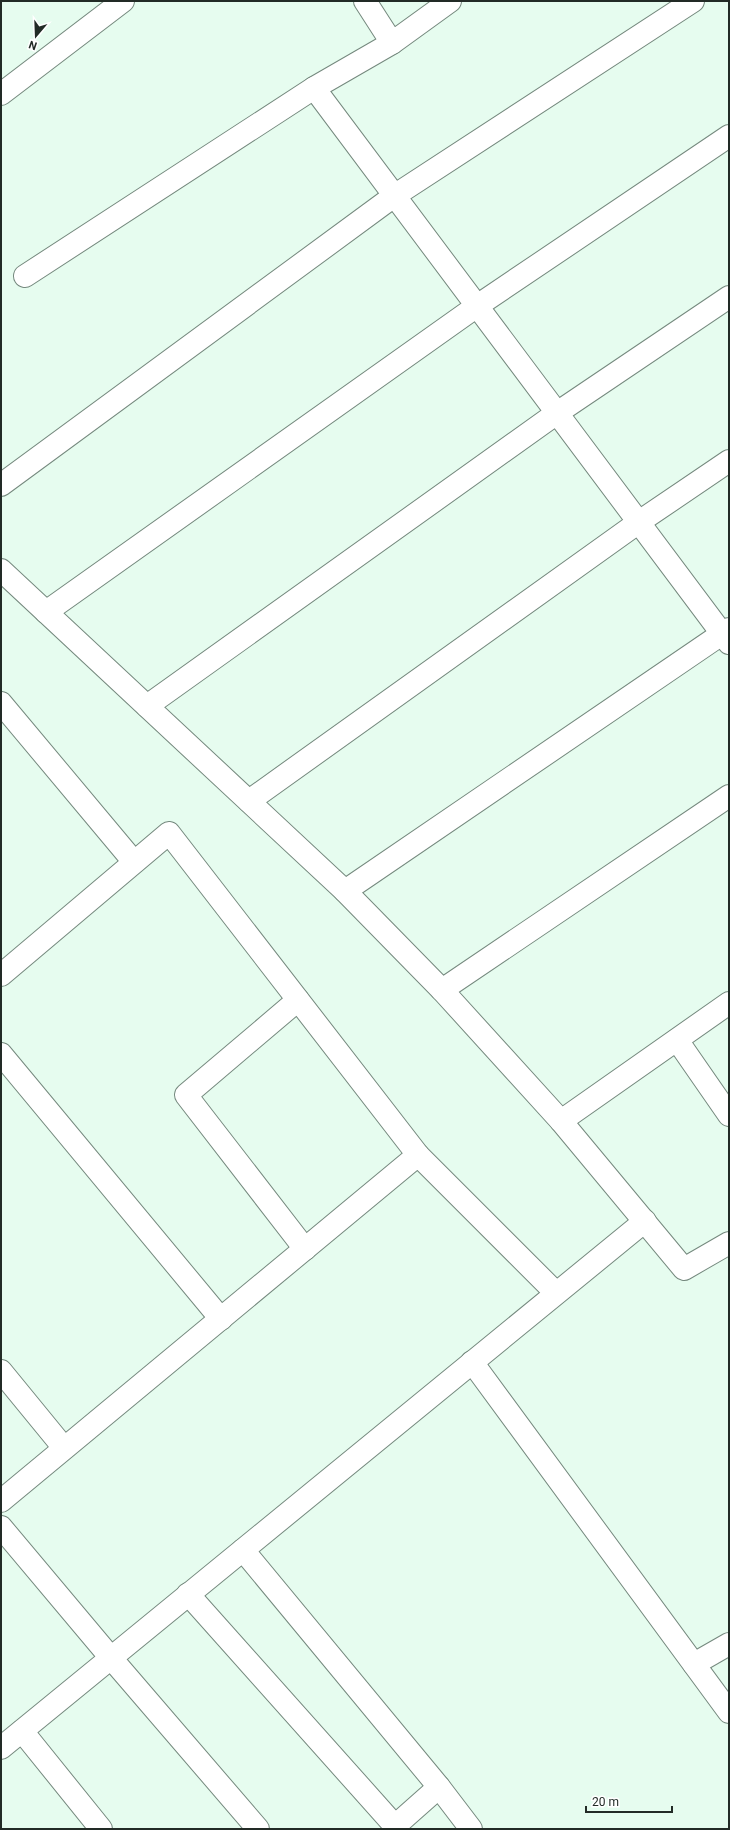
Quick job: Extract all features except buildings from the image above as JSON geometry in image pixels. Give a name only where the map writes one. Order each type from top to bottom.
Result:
[{"type":"street","points":[[365,1],[392,43]]},
{"type":"street","points":[[25,276],[314,88],[392,43],[450,1]]},
{"type":"street","points":[[1,484],[394,196],[693,1]]},
{"type":"street","points":[[1,94],[113,4]]},
{"type":"street","points":[[314,88],[639,522],[727,635],[345,890]]},
{"type":"street","points":[[46,612],[477,306],[729,136]]},
{"type":"street","points":[[147,706],[557,413],[729,297]]},
{"type":"street","points":[[249,801],[639,522],[729,461]]},
{"type":"street","points":[[1,570],[345,890],[442,990],[561,1122],[684,1268],[729,1243]]},
{"type":"street","points":[[1,703],[134,862]]},
{"type":"street","points":[[442,990],[729,796]]},
{"type":"street","points":[[4,966],[169,833],[418,1155],[556,1294]]},
{"type":"street","points":[[298,1000],[186,1094],[305,1249]]},
{"type":"street","points":[[561,1122],[729,1002]]},
{"type":"street","points":[[677,1040],[729,1115]]},
{"type":"street","points":[[1,1054],[220,1319]]},
{"type":"street","points":[[1,1501],[418,1155]]},
{"type":"street","points":[[1,1748],[645,1221]]},
{"type":"street","points":[[472,1362],[729,1712]]},
{"type":"street","points":[[1,1371],[64,1448]]},
{"type":"street","points":[[1,1526],[111,1658],[258,1829]]},
{"type":"street","points":[[243,1550],[439,1787],[471,1829]]},
{"type":"street","points":[[188,1594],[394,1826],[439,1787]]},
{"type":"street","points":[[694,1664],[729,1644]]},
{"type":"street","points":[[22,1731],[101,1829]]}]
